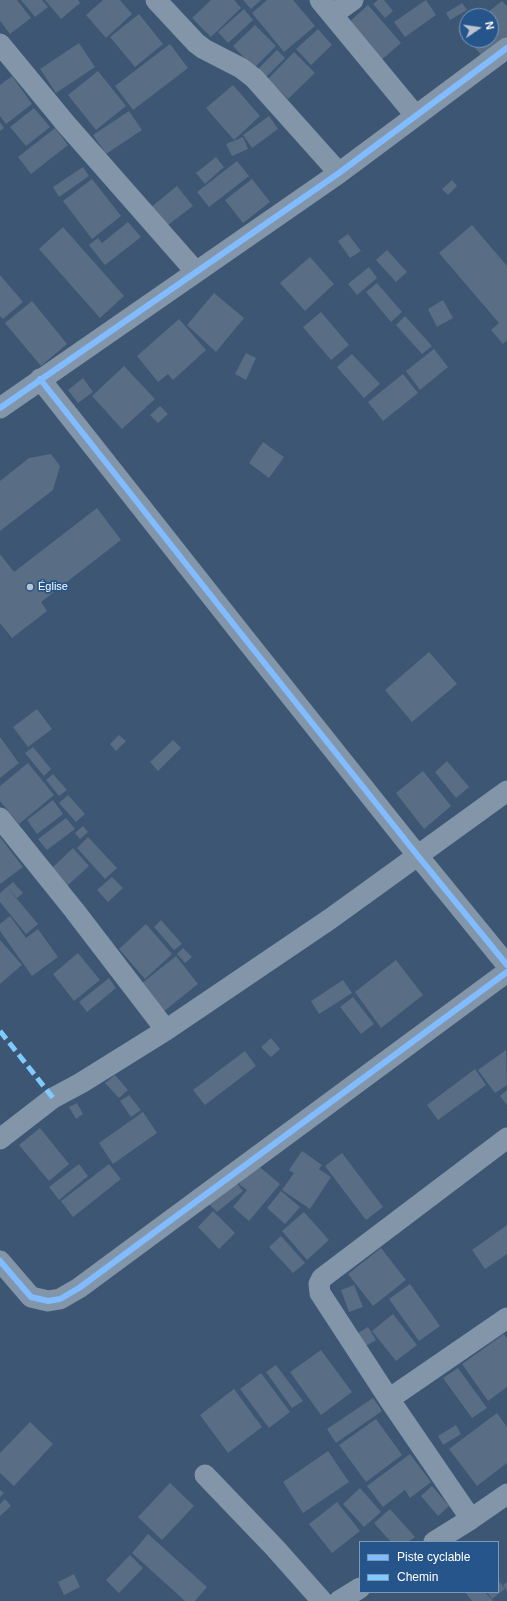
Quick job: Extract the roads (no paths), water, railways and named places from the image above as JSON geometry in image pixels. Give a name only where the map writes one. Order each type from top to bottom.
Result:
[{"type":"street","points":[[156,0],[196,42],[241,68],[254,78],[339,173]]},
{"type":"street","points":[[353,0],[326,8],[415,115]]},
{"type":"street","points":[[0,44],[66,124],[196,272]]},
{"type":"street","points":[[0,408],[339,173],[507,48]]},
{"type":"street","points":[[40,379],[507,966]]},
{"type":"street","points":[[0,1139],[53,1098],[81,1083],[166,1030],[330,919],[507,791]]},
{"type":"street","points":[[0,818],[74,910],[166,1030]]},
{"type":"street","points":[[0,1261],[31,1297],[48,1301],[60,1299],[79,1288],[507,972]]},
{"type":"street","points":[[471,1519],[389,1400],[320,1293],[318,1284],[322,1278],[507,1138]]},
{"type":"street","points":[[389,1400],[507,1318]]},
{"type":"street","points":[[205,1475],[275,1548],[322,1601]]},
{"type":"street","points":[[436,1541],[507,1494]]},
{"type":"street","points":[[339,1601],[359,1589]]},
{"type":"place","name":"Église","points":[[30,587]]}]
